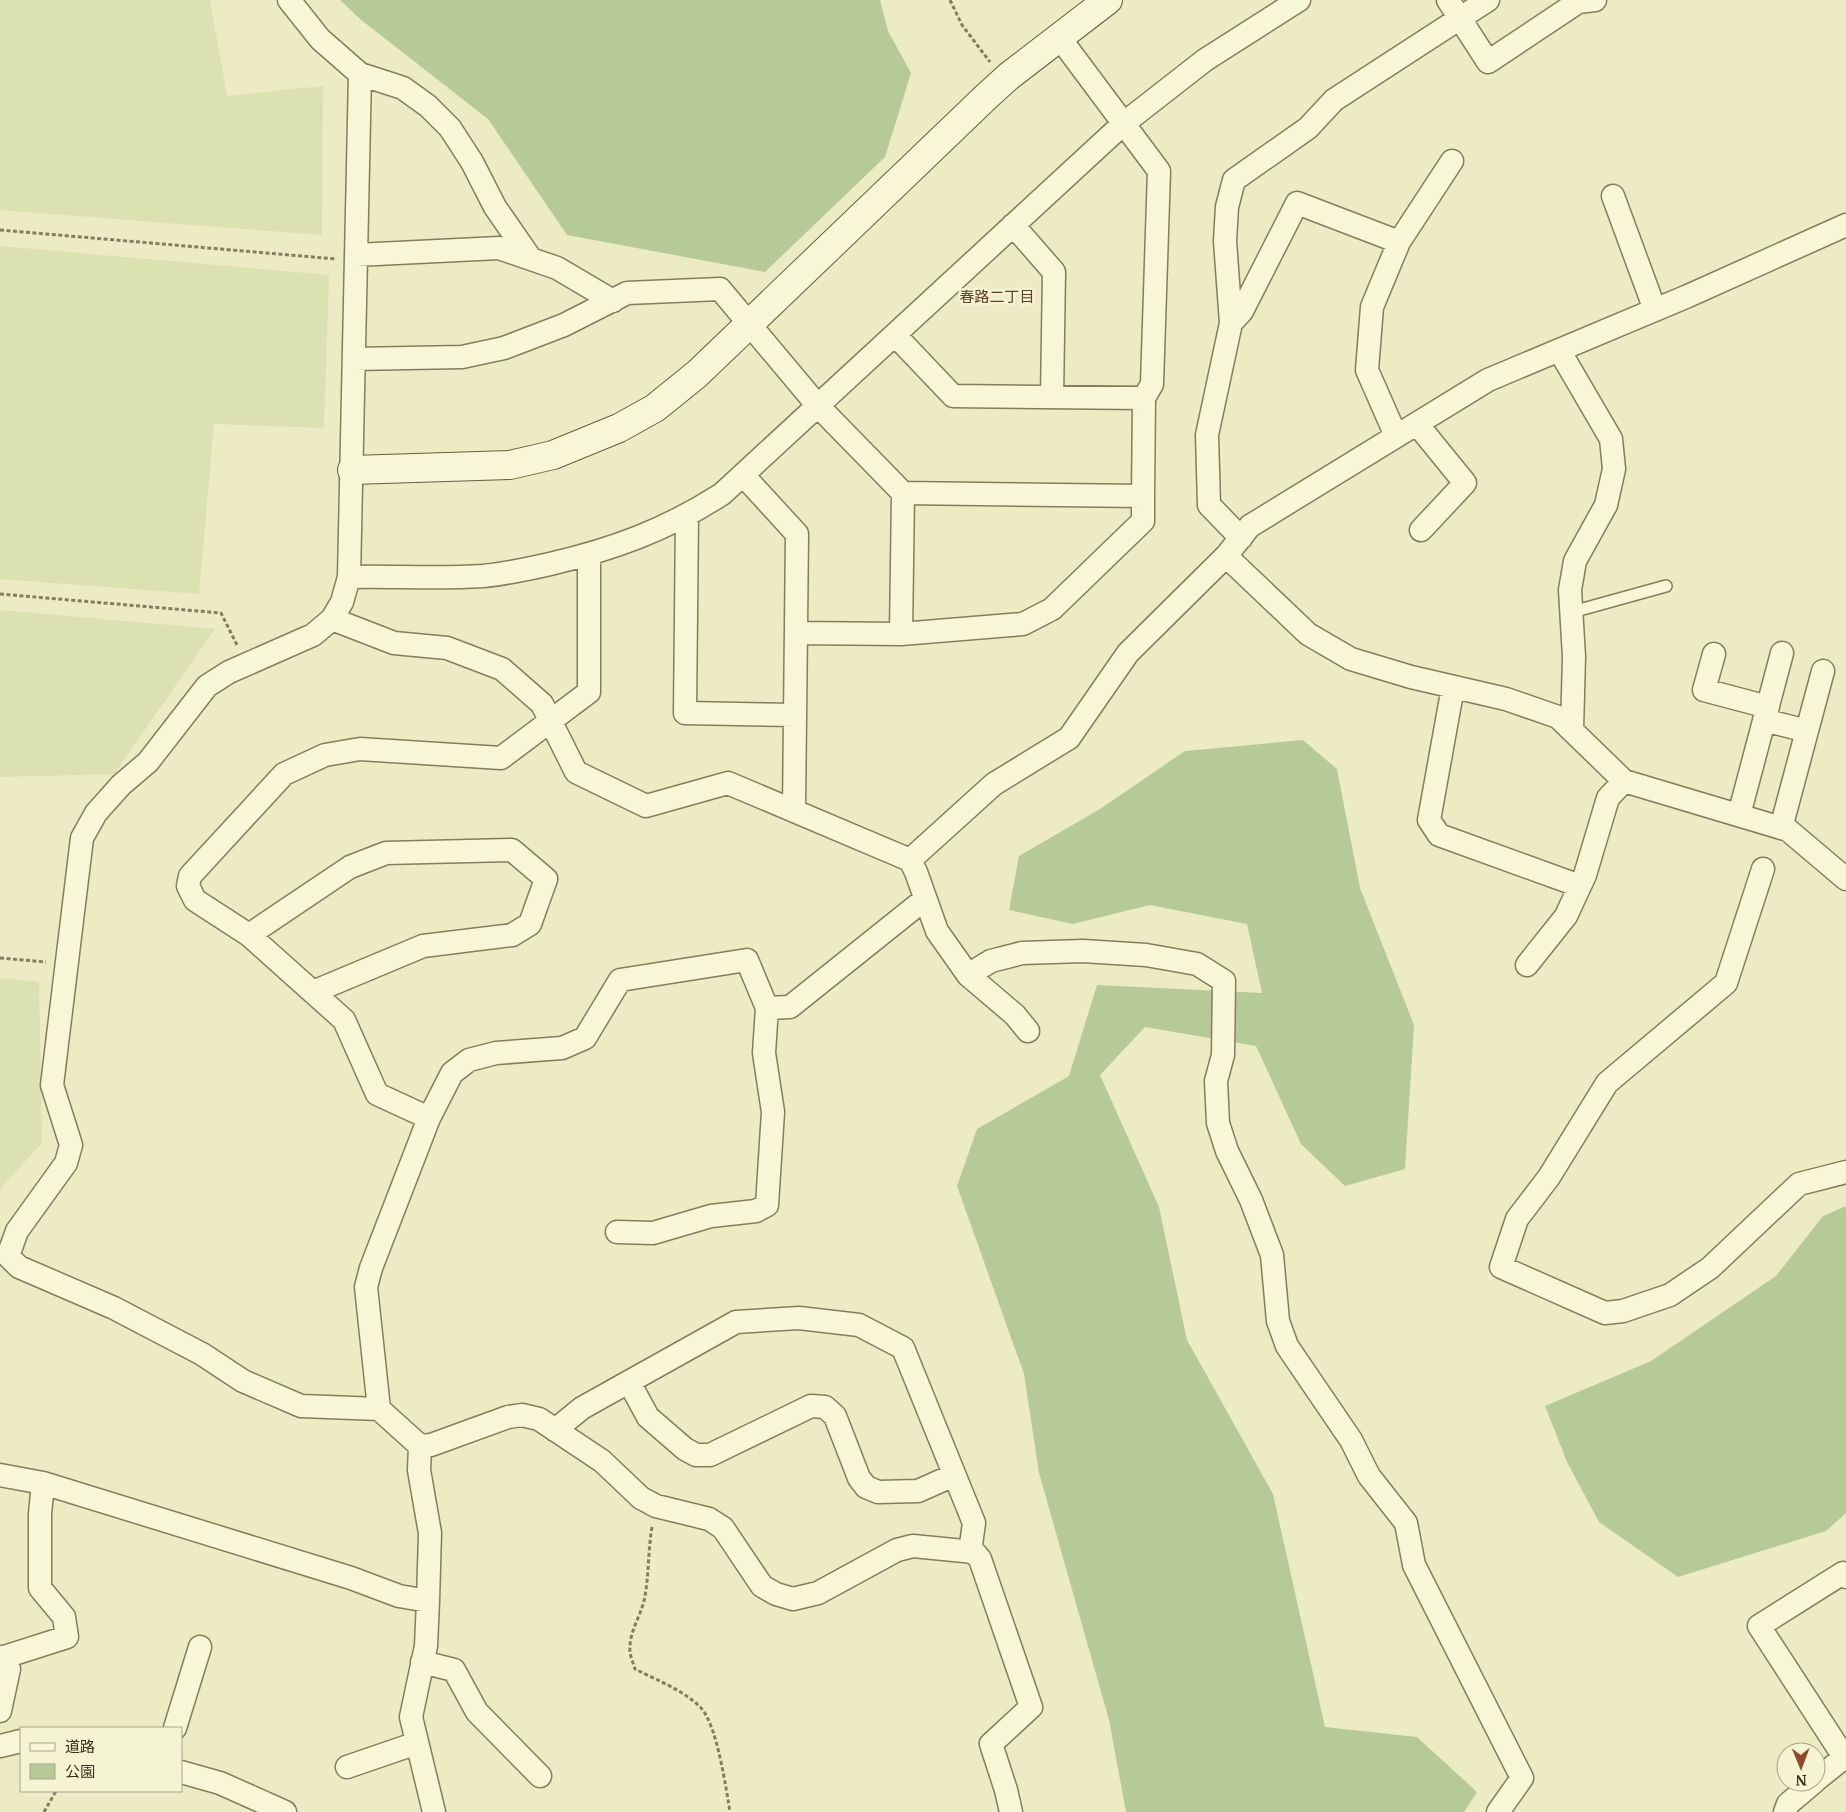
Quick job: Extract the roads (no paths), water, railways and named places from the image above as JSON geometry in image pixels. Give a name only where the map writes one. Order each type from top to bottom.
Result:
[{"type":"street","points":[[289,0],[320,39],[360,74],[403,88],[428,106],[450,128],[472,162],[495,207],[531,259]]},
{"type":"street","points":[[352,470],[510,465],[553,455],[619,428],[655,408],[697,374],[1004,81],[1108,0]]},
{"type":"street","points":[[350,576],[482,576],[519,571],[589,556],[647,534],[687,516],[722,494],[1123,124],[1205,60],[1299,0]]},
{"type":"street","points":[[1241,538],[1209,505],[1207,435],[1231,323],[1224,241],[1227,207],[1234,180],[1308,128],[1334,100],[1454,9],[1488,0]]},
{"type":"street","points":[[1454,9],[1488,62],[1578,2],[1596,0]]},
{"type":"street","points":[[796,633],[901,634],[1023,624],[1052,609],[1143,521],[1144,398],[1152,384],[1159,171],[1059,37]]},
{"type":"street","points":[[360,74],[350,576],[342,602],[332,619],[313,635],[246,664],[207,686],[148,762],[121,785],[96,813],[82,838],[52,1085],[71,1145],[66,1163],[17,1231],[4,1261],[114,1308],[202,1354],[243,1382],[301,1406],[378,1409],[420,1446],[432,1445],[508,1417],[522,1415],[539,1419],[602,1461],[641,1498],[656,1506],[709,1519],[723,1528],[762,1586],[776,1594],[793,1599],[818,1593],[897,1550],[913,1546],[974,1552],[980,1560],[1031,1707],[991,1744],[1011,1812]]},
{"type":"street","points":[[1396,436],[1367,370],[1372,307],[1399,242],[1452,160]]},
{"type":"street","points":[[1612,196],[1656,310]]},
{"type":"street","points":[[1231,323],[1242,311],[1297,203],[1399,242]]},
{"type":"street","points":[[1013,225],[1054,272],[1052,397]]},
{"type":"street","points":[[910,860],[994,784],[1070,738],[1128,653],[1226,556],[1250,526],[1488,380],[1656,310],[1846,225]]},
{"type":"street","points":[[356,258],[499,248],[557,268],[613,300]]},
{"type":"street","points":[[354,359],[462,357],[504,348],[564,325],[627,294],[720,289],[818,406],[903,494],[901,634]]},
{"type":"street","points":[[895,334],[954,396],[1144,398]]},
{"type":"street","points":[[1559,350],[1611,439],[1614,469],[1606,505],[1575,561],[1570,590],[1574,657],[1572,730]]},
{"type":"street","points":[[1416,424],[1465,483],[1421,530]]},
{"type":"street","points":[[743,475],[797,534],[794,811]]},
{"type":"street","points":[[903,494],[1143,496]]},
{"type":"street","points":[[687,516],[685,713],[795,715]]},
{"type":"street","points":[[429,1118],[378,1094],[344,1020],[249,935],[195,900],[188,886],[190,876],[284,774],[325,755],[360,750],[501,758],[589,692],[589,556]]},
{"type":"street","points":[[1226,556],[1308,634],[1351,659],[1411,677],[1506,699],[1558,717],[1624,781],[1788,830],[1846,879]]},
{"type":"street","points":[[332,619],[394,643],[446,648],[502,669],[542,704],[576,772],[646,806],[728,783],[910,860],[937,931],[968,975],[1015,1015],[1028,1031]]},
{"type":"street","points":[[1739,815],[1782,653]]},
{"type":"street","points":[[1714,654],[1704,690],[1766,713],[1807,731]]},
{"type":"street","points":[[1782,828],[1823,671]]},
{"type":"street","points":[[1454,687],[1429,820],[1439,835],[1580,886]]},
{"type":"street","points":[[1527,965],[1566,916],[1580,886],[1608,798],[1624,781]]},
{"type":"street","points":[[249,935],[350,867],[386,853],[512,850],[546,879],[530,924],[512,935],[423,946],[313,992]]},
{"type":"street","points":[[1763,869],[1726,983],[1607,1083],[1550,1177],[1517,1219],[1501,1267],[1605,1313],[1623,1311],[1670,1296],[1710,1268],[1799,1184],[1846,1172]]},
{"type":"street","points":[[767,1008],[790,1007],[926,899]]},
{"type":"street","points":[[968,975],[991,961],[1022,953],[1083,951],[1146,955],[1197,964],[1224,981],[1223,1055],[1216,1081],[1218,1123],[1227,1151],[1251,1200],[1272,1255],[1278,1321],[1287,1346],[1351,1440],[1370,1476],[1406,1523],[1414,1564],[1522,1778],[1498,1812]]},
{"type":"street","points":[[378,1409],[366,1287],[371,1268],[429,1118],[452,1073],[469,1060],[496,1053],[562,1048],[584,1038],[620,980],[747,960],[767,1008],[764,1054],[773,1112],[767,1205],[756,1211],[711,1216],[653,1233],[617,1232]]},
{"type":"street","points":[[555,1430],[582,1408],[736,1322],[798,1318],[859,1325],[903,1348],[974,1523],[970,1552]]},
{"type":"street","points":[[629,1382],[648,1417],[685,1449],[696,1455],[710,1455],[811,1406],[825,1407],[835,1416],[859,1478],[866,1487],[878,1492],[918,1491],[954,1475]]},
{"type":"street","points":[[420,1446],[419,1470],[430,1533],[426,1646],[412,1717],[434,1812]]},
{"type":"street","points":[[0,1475],[42,1483],[350,1578],[399,1596],[428,1600]]},
{"type":"street","points":[[0,1711],[9,1669],[0,1658],[67,1637],[64,1617],[40,1588],[42,1483]]},
{"type":"street","points":[[1826,1772],[1845,1756],[1759,1626],[1843,1573],[1846,1577]]},
{"type":"street","points":[[175,1727],[200,1646]]},
{"type":"street","points":[[422,1662],[454,1670],[477,1712],[540,1776]]},
{"type":"street","points":[[0,1746],[20,1741]]},
{"type":"street","points":[[347,1767],[417,1744]]},
{"type":"street","points":[[182,1772],[220,1783],[285,1812]]},
{"type":"street","points":[[1785,1812],[1788,1804],[1802,1792]]},
{"type":"lane","points":[[1572,612],[1666,586]]},
{"type":"district","name":"春路二丁目","points":[[997,297]]}]
